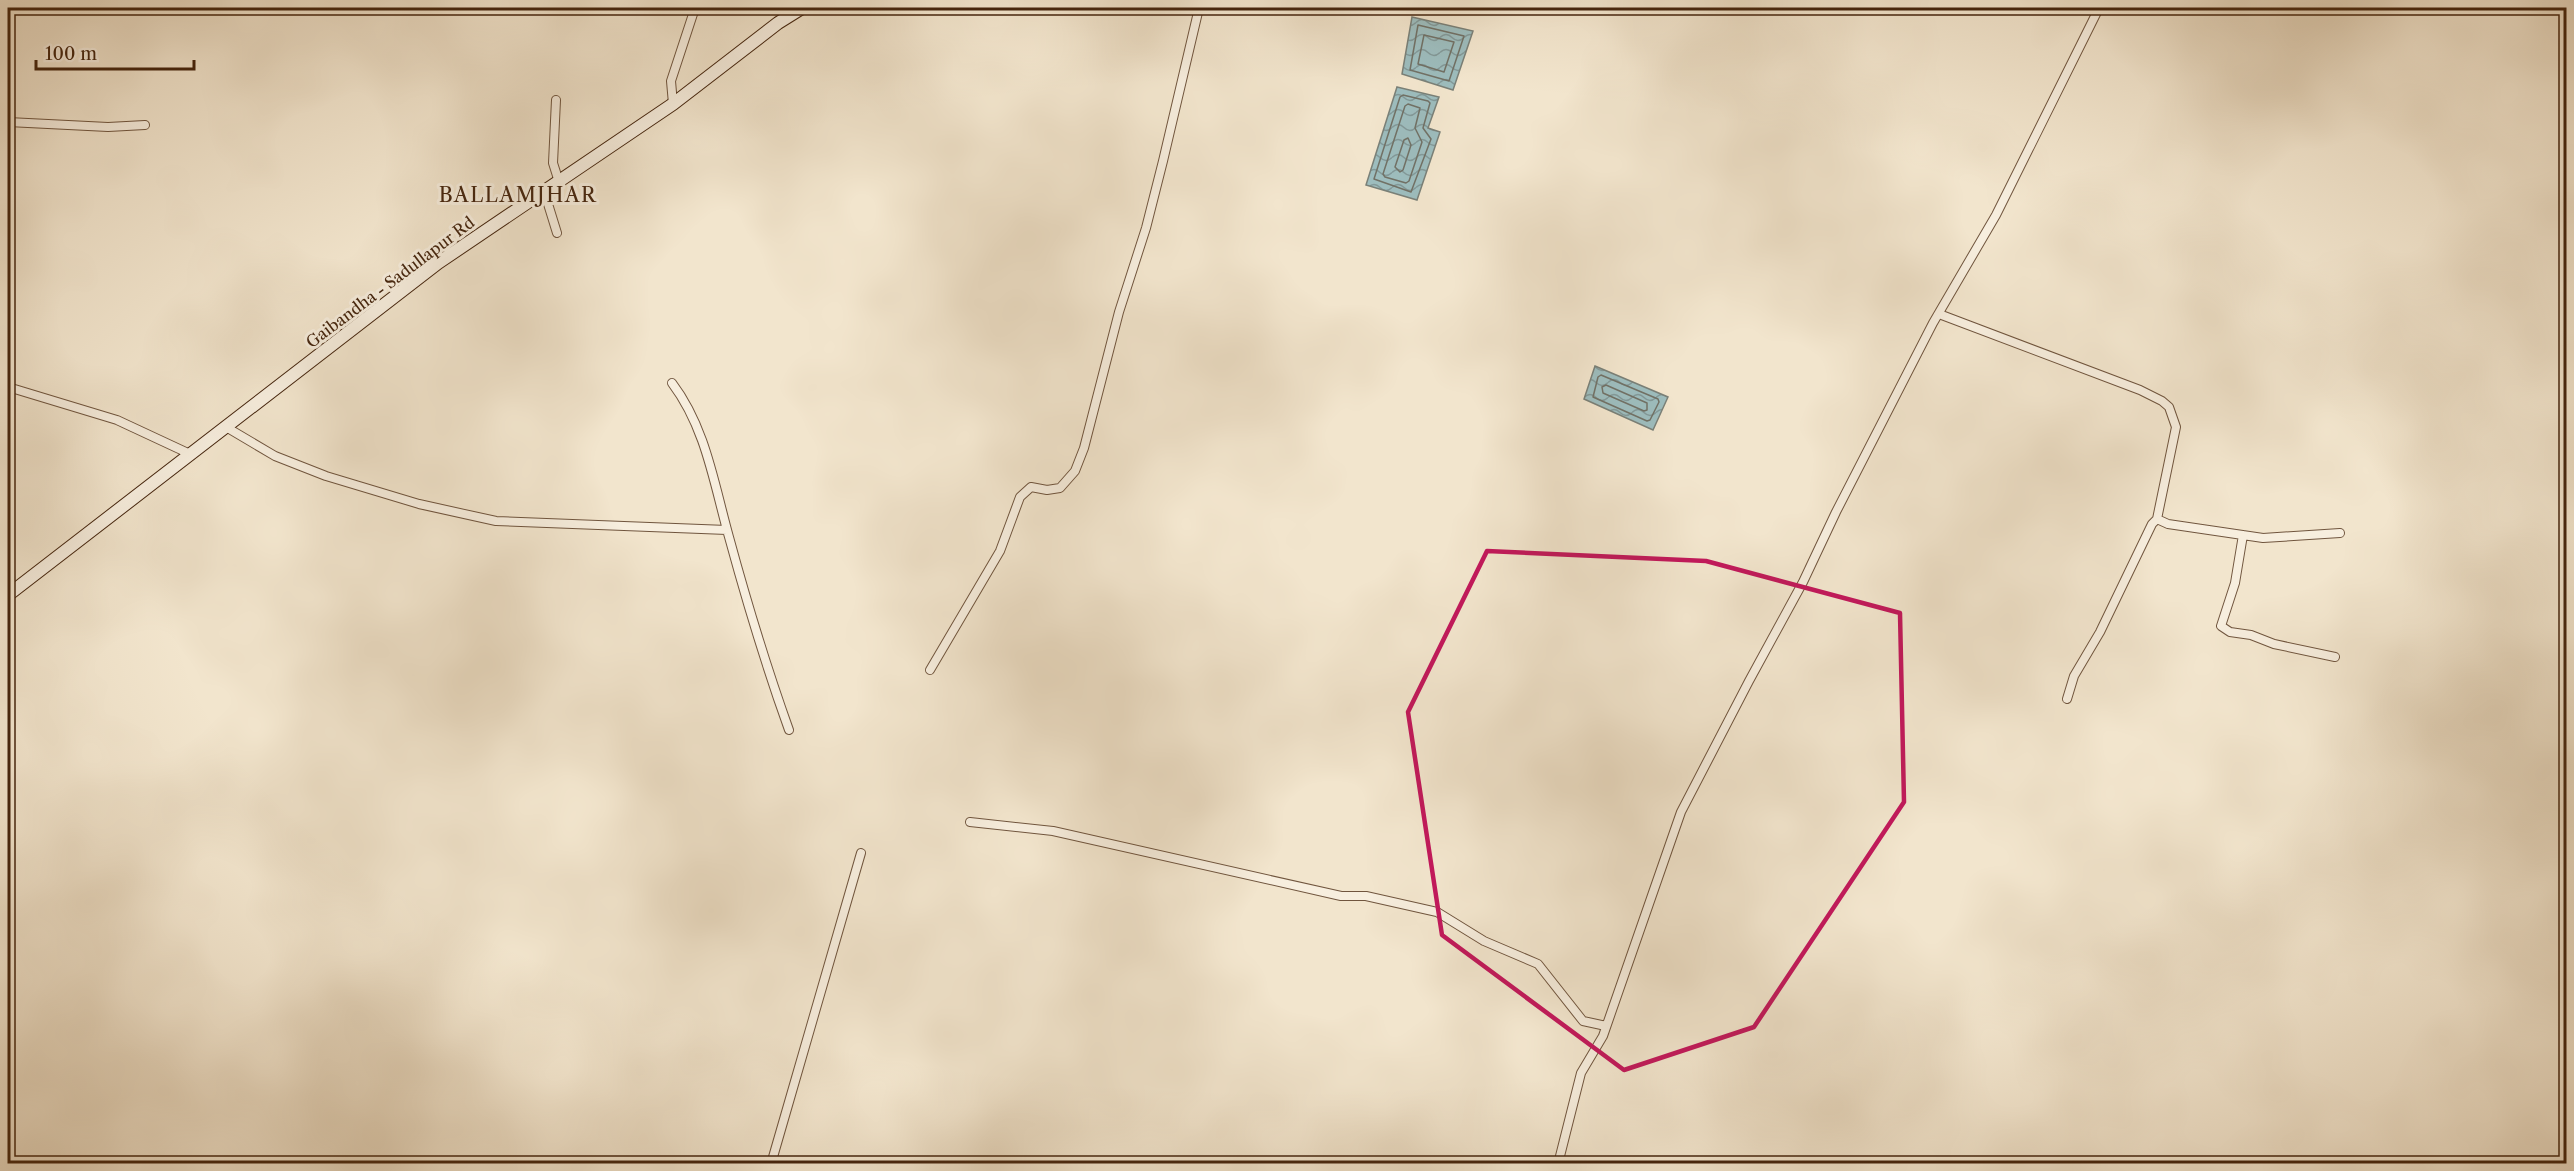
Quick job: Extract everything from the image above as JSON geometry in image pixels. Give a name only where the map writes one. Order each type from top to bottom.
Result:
[{"type":"main road","name":"Gaibandha - Sadullapur Rd","points":[[8,595],[438,263],[673,104],[778,23],[802,8]]},
{"type":"street","points":[[673,104],[671,81],[695,8]]},
{"type":"street","points":[[930,670],[1000,551],[1020,497],[1031,487],[1047,490],[1060,488],[1075,471],[1084,448],[1119,312],[1146,228],[1199,8]]},
{"type":"street","points":[[1558,1164],[1581,1073],[1606,1026],[1681,812],[1803,582],[1836,512],[1938,314],[1996,214],[2100,8]]},
{"type":"street","points":[[556,100],[553,163],[559,182]]},
{"type":"street","points":[[8,122],[108,126],[145,125]]},
{"type":"street","points":[[544,191],[557,233]]},
{"type":"street","points":[[1938,314],[2140,390],[2169,407],[2176,427],[2157,519],[2152,524],[2100,632],[2074,676],[2067,699]]},
{"type":"street","points":[[672,382],[683,397],[706,449],[763,658],[789,730]]},
{"type":"street","points":[[8,387],[117,420],[190,454]]},
{"type":"street","points":[[226,428],[274,456],[326,476],[418,504],[496,521],[727,530]]},
{"type":"street","points":[[2157,519],[2168,524],[2264,538],[2340,534]]},
{"type":"street","points":[[2243,535],[2235,583],[2221,626],[2229,632],[2251,635],[2274,644],[2335,657]]},
{"type":"street","points":[[970,822],[1053,831],[1332,894],[1366,896],[1437,912],[1484,941],[1538,964],[1583,1021],[1606,1026]]},
{"type":"street","points":[[771,1164],[861,853]]},
{"type":"highlighted area","points":[[1487,551],[1706,561],[1900,613],[1904,802],[1754,1027],[1624,1070],[1442,935],[1408,712]]},
{"type":"water","points":[[1412,17],[1473,31],[1453,90],[1402,74]]},
{"type":"water","points":[[1397,87],[1439,97],[1428,128],[1440,132],[1417,200],[1366,185]]},
{"type":"water","points":[[1595,366],[1668,397],[1653,430],[1584,399]]},
{"type":"district","name":"BALLAMJHAR","points":[[518,195]]}]
